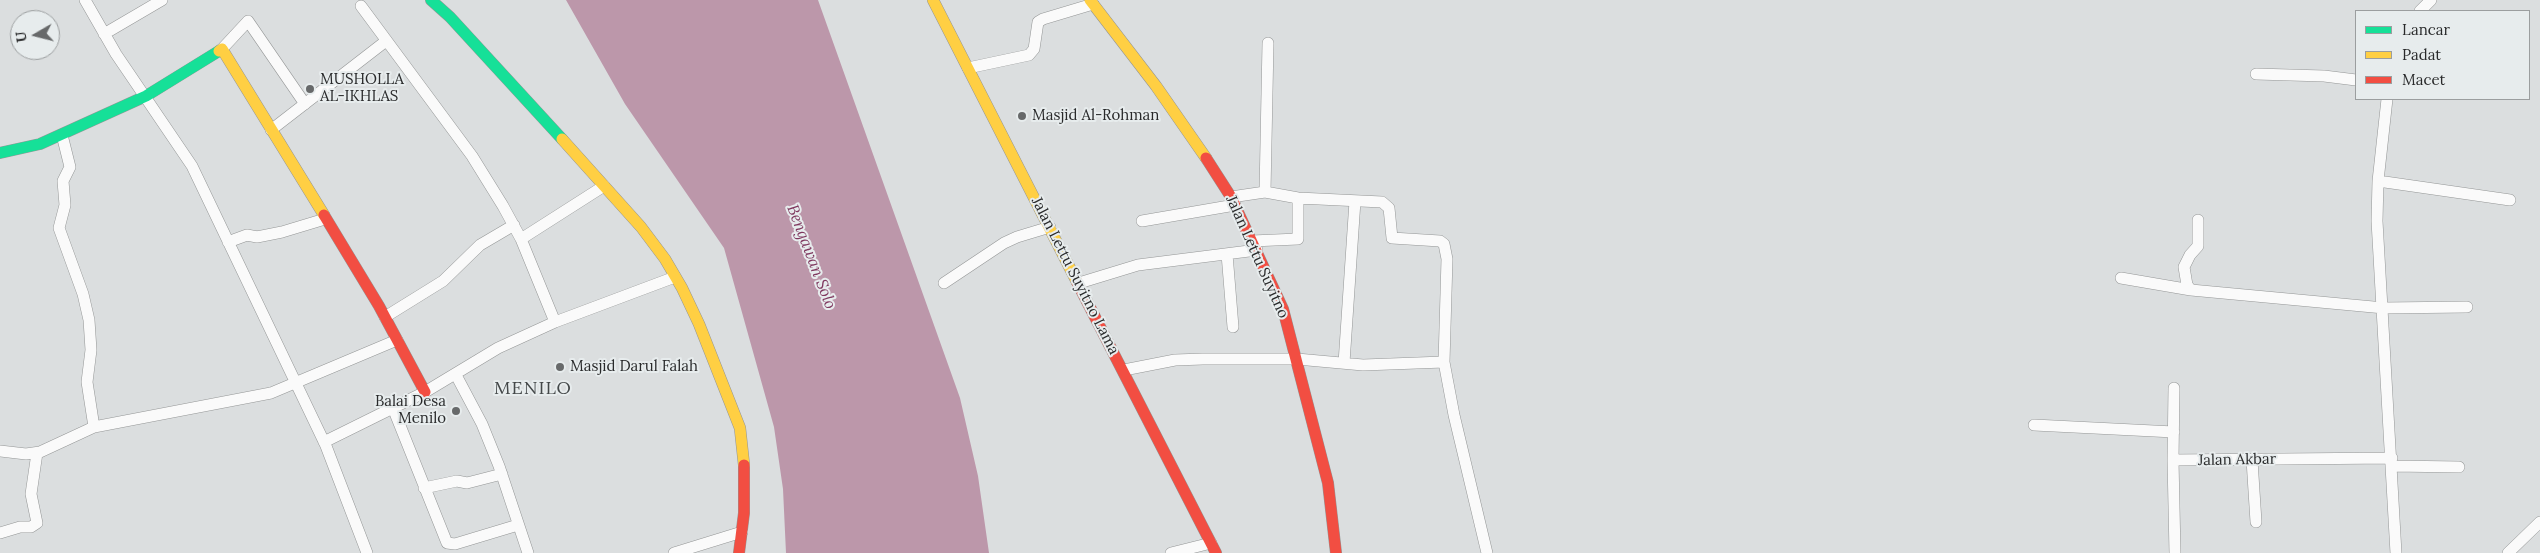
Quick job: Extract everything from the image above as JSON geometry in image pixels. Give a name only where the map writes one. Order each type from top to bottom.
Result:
[{"type":"street","points":[[85,0],[104,34],[192,166],[324,442],[366,553]]},
{"type":"street","points":[[104,34],[162,0]]},
{"type":"street","points":[[432,0],[457,24],[641,228],[675,277],[699,324],[740,428],[744,453],[744,512],[739,553]]},
{"type":"street","name":"Jalan Lettu Suyitno Lama","points":[[933,0],[1214,548]]},
{"type":"street","points":[[2421,10],[2431,0]]},
{"type":"street","points":[[968,68],[1029,54],[1034,49],[1038,22],[1092,2]]},
{"type":"street","name":"Jalan Lettu Suyitno","points":[[1092,2],[1156,86],[1204,154],[1233,201],[1283,309],[1328,483],[1336,553]]},
{"type":"street","points":[[361,6],[472,156],[522,239],[555,322]]},
{"type":"street","points":[[0,153],[40,144],[146,96],[222,49],[248,21],[305,104]]},
{"type":"street","points":[[271,130],[386,41]]},
{"type":"street","points":[[1265,192],[1268,44]]},
{"type":"street","points":[[222,49],[385,317],[425,392]]},
{"type":"street","points":[[2256,74],[2355,80]]},
{"type":"street","points":[[2387,100],[2378,181],[2377,220],[2384,308],[2396,553]]},
{"type":"street","points":[[62,135],[70,167],[63,181],[65,205],[60,219],[60,236],[83,294],[89,320],[91,350],[87,382],[94,427]]},
{"type":"street","points":[[2378,181],[2510,200]]},
{"type":"street","points":[[522,239],[604,186]]},
{"type":"street","points":[[1142,222],[1265,192],[1298,198],[1382,202],[1387,204],[1392,238],[1440,241],[1444,244],[1447,259],[1444,362],[1454,415],[1487,553]]},
{"type":"street","points":[[1079,283],[1138,265],[1227,254],[1255,246],[1298,239],[1298,198]]},
{"type":"street","points":[[1344,363],[1355,201]]},
{"type":"street","points":[[228,242],[247,235],[257,237],[282,232],[326,219]]},
{"type":"street","points":[[2191,290],[2188,286],[2184,267],[2186,260],[2198,246],[2198,220]]},
{"type":"street","points":[[385,317],[442,281],[480,245],[514,225]]},
{"type":"street","points":[[944,283],[1004,243],[1016,237],[1050,227]]},
{"type":"street","points":[[1227,254],[1233,327]]},
{"type":"street","points":[[324,442],[425,392],[498,348],[555,322],[675,277]]},
{"type":"street","points":[[2121,278],[2191,290],[2384,308],[2466,307]]},
{"type":"street","points":[[0,451],[19,454],[36,452],[94,427],[271,393],[397,340]]},
{"type":"street","points":[[1124,370],[1175,360],[1297,359],[1363,365],[1444,362]]},
{"type":"street","points":[[456,375],[482,424],[502,474],[528,553]]},
{"type":"street","points":[[2174,388],[2175,553]]},
{"type":"street","points":[[393,408],[444,539],[450,544],[518,525]]},
{"type":"street","points":[[2034,426],[2174,432]]},
{"type":"street","points":[[0,533],[37,524],[31,494],[36,452]]},
{"type":"street","name":"Jalan Akbar","points":[[2173,460],[2392,462],[2459,467]]},
{"type":"street","points":[[2252,460],[2256,522]]},
{"type":"street","points":[[424,488],[457,481],[466,483],[502,474]]},
{"type":"street","points":[[2508,553],[2540,522]]},
{"type":"street","points":[[674,553],[742,532]]},
{"type":"street","points":[[1170,553],[1214,548]]},
{"type":"water","name":"Bengawan Solo","points":[[566,0],[818,0],[960,398],[978,476],[989,553],[786,553],[783,489],[774,427],[724,248],[625,104]]},
{"type":"traffic: fast","points":[[431,0],[450,17],[562,139]]},
{"type":"traffic: fast","points":[[0,153],[40,144],[146,96],[219,51]]},
{"type":"traffic: slow","points":[[933,0],[1077,282]]},
{"type":"traffic: slow","points":[[1090,0],[1156,86],[1206,158]]},
{"type":"traffic: slow","points":[[219,51],[222,49],[324,215]]},
{"type":"traffic: slow","points":[[562,139],[641,227],[665,259],[682,288],[699,324],[740,428],[744,465]]},
{"type":"traffic: jam","points":[[1206,158],[1231,197],[1283,309],[1328,483],[1336,553]]},
{"type":"traffic: jam","points":[[324,215],[379,306],[425,392]]},
{"type":"traffic: jam","points":[[1077,282],[1216,553]]},
{"type":"traffic: jam","points":[[739,553],[744,513],[744,465]]},
{"type":"place","name":"MUSHOLLA AL-IKHLAS","points":[[310,89]]},
{"type":"place","name":"Masjid Al-Rohman","points":[[1022,116]]},
{"type":"place","name":"Masjid Darul Falah","points":[[560,367]]},
{"type":"place","name":"Balai Desa Menilo","points":[[456,411]]},
{"type":"district","name":"MENILO","points":[[533,389]]}]
